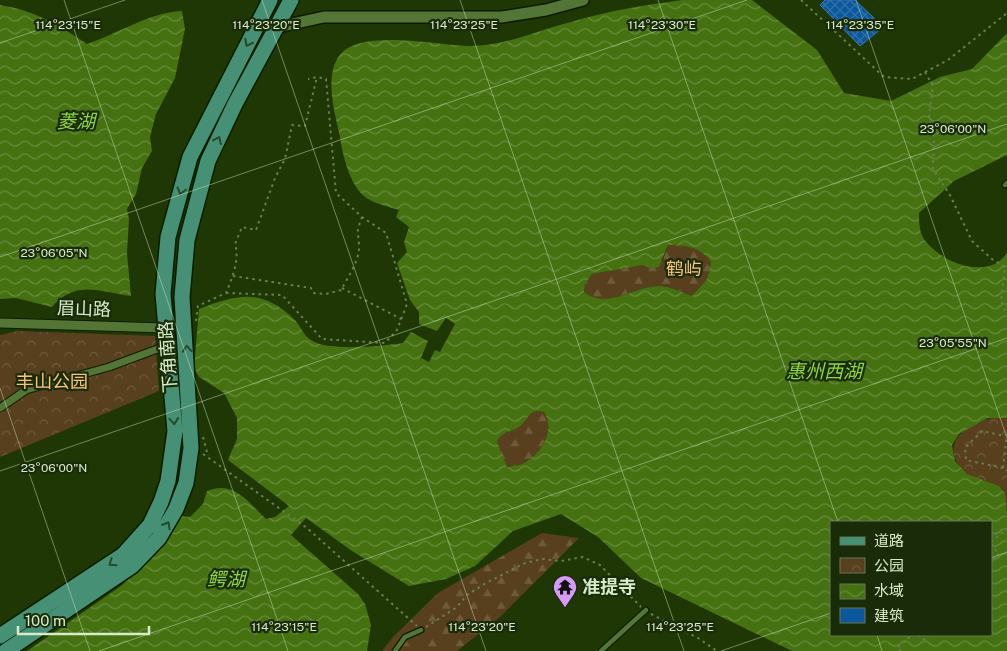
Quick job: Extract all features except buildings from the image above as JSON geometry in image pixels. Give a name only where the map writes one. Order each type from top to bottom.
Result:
[{"type":"main road","name":"下角南路","points":[[6,651],[132,566],[159,538],[176,509],[186,483],[191,448],[182,297],[187,240],[208,161],[235,104],[291,0]]},
{"type":"main road","name":"下角南路","points":[[0,636],[123,555],[150,525],[161,502],[173,455],[175,431],[164,294],[168,238],[190,157],[265,2]]},
{"type":"street","points":[[278,27],[324,17],[502,18],[546,10],[583,0]]},
{"type":"street","name":"眉山路","points":[[0,322],[166,328]]},
{"type":"street","points":[[0,408],[26,390],[109,367],[168,345]]},
{"type":"lane","points":[[601,651],[646,610]]},
{"type":"lane","points":[[395,651],[405,637],[421,630]]},
{"type":"path","points":[[801,0],[884,77],[912,79],[948,60],[1007,13]]},
{"type":"path","points":[[925,72],[933,86],[929,115],[934,134],[933,168],[950,195],[972,241],[992,259],[1005,267],[1001,301],[1007,315]]},
{"type":"path","points":[[196,325],[198,306],[226,293],[282,295],[322,339],[385,343],[397,330],[407,304],[386,233],[362,217],[336,193],[326,79],[317,77],[308,79]]},
{"type":"path","points":[[226,293],[233,276],[237,252],[234,244],[242,227],[256,230],[275,178],[285,159],[292,125],[305,126],[317,77]]},
{"type":"path","points":[[233,276],[311,288],[313,293],[320,294],[341,290],[354,264],[360,245],[356,234],[362,217]]},
{"type":"path","points":[[342,288],[401,319]]},
{"type":"path","points":[[200,428],[208,456]]},
{"type":"path","points":[[1003,468],[1006,434],[982,431],[970,440],[965,448],[966,460],[1003,468],[1007,471]]},
{"type":"path","points":[[191,448],[208,456],[307,528],[421,630],[457,607],[467,595],[525,563],[542,559],[561,562],[582,557],[600,565],[646,610],[698,638],[717,651]]},
{"type":"path","points":[[992,542],[1007,529]]},
{"type":"path","points":[[992,544],[999,554],[992,561]]},
{"type":"path","points":[[900,651],[897,648],[911,636]]},
{"type":"green space","name":"鹤屿","points":[[668,245],[692,248],[702,253],[711,262],[707,279],[692,296],[662,286],[648,287],[620,296],[602,299],[584,292],[585,284],[592,274],[643,265],[650,268],[663,260]]},
{"type":"green space","name":"丰山公园","points":[[17,331],[155,336],[159,391],[0,457],[0,335]]},
{"type":"green space","points":[[536,411],[544,412],[547,419],[548,426],[545,441],[529,460],[520,465],[506,467],[497,443],[501,435],[519,427],[529,413]]},
{"type":"green space","points":[[1007,418],[1007,513],[1003,490],[993,483],[974,478],[966,473],[957,462],[954,452],[955,443],[967,428],[988,419]]},
{"type":"green space","points":[[542,533],[579,538],[500,617],[457,651],[382,651],[393,637],[438,593]]},
{"type":"water","name":"惠州西湖","points":[[682,0],[752,0],[817,50],[844,93],[891,101],[940,77],[972,69],[1007,33],[1007,155],[954,181],[919,213],[920,229],[924,240],[949,260],[967,266],[986,267],[997,263],[1007,253],[1007,418],[988,418],[959,434],[952,445],[955,461],[967,474],[999,486],[1005,493],[1007,513],[1007,651],[792,651],[641,578],[598,537],[561,514],[513,531],[475,566],[446,579],[409,586],[352,551],[306,518],[291,535],[358,594],[365,604],[371,625],[367,651],[27,651],[121,586],[149,559],[180,516],[190,517],[203,504],[207,491],[225,488],[240,494],[266,519],[275,517],[289,506],[228,460],[237,439],[237,418],[224,393],[199,377],[194,368],[199,309],[237,297],[260,298],[282,309],[294,319],[311,340],[330,346],[356,347],[403,343],[411,332],[428,341],[421,358],[429,362],[435,350],[440,352],[455,324],[446,318],[437,331],[419,324],[419,312],[410,300],[397,263],[407,252],[404,242],[409,227],[396,217],[399,210],[363,196],[349,173],[343,154],[331,85],[332,74],[339,56],[349,47],[364,42],[382,40],[471,46],[484,45],[522,37],[559,25],[626,9]],"holes":[[[668,245],[697,250],[711,262],[707,279],[692,296],[662,286],[648,287],[620,296],[602,299],[584,292],[585,284],[592,274],[643,265],[650,268],[659,267]],[[536,411],[544,412],[547,419],[548,426],[545,441],[529,460],[520,465],[507,467],[497,442],[499,438],[519,427]]]},
{"type":"water","name":"菱湖","points":[[0,5],[25,11],[46,19],[87,44],[145,19],[182,11],[185,29],[175,78],[156,114],[150,137],[152,151],[142,168],[136,194],[127,209],[129,219],[127,253],[131,296],[99,290],[79,290],[61,298],[52,307],[16,298],[0,299]]},
{"type":"place","name":"准提寺","points":[[565,608]]},
{"type":"water label","name":"鳄湖","points":[[226,579]]}]
